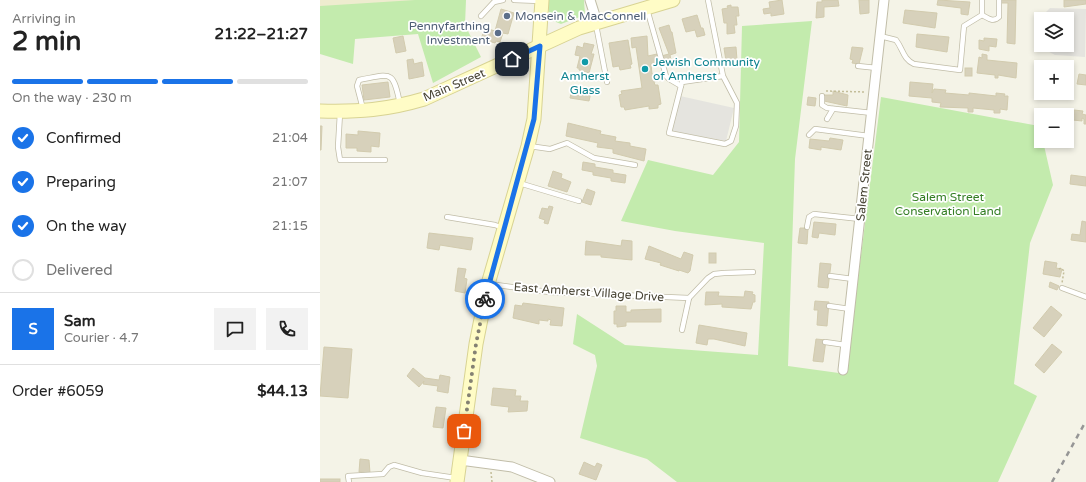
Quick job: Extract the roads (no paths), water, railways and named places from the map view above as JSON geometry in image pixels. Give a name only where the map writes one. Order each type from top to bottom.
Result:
[{"type":"main road","name":"Main Street","points":[[320,111],[363,111],[400,106],[424,99],[540,46],[596,23],[673,0]]},
{"type":"main road","points":[[458,480],[476,344],[488,284],[518,182],[534,119],[542,1]]},
{"type":"street","points":[[590,0],[596,23]]},
{"type":"street","name":"Salem Street","points":[[843,370],[884,0]]},
{"type":"street","points":[[460,460],[512,467],[550,482]]},
{"type":"lane","points":[[481,16],[494,2],[503,0]]},
{"type":"lane","points":[[514,0],[542,1]]},
{"type":"lane","points":[[708,0],[723,76],[737,103],[736,126],[731,141],[725,144],[669,132],[682,82],[723,76]]},
{"type":"lane","points":[[982,0],[982,15]]},
{"type":"lane","points":[[982,15],[992,20],[996,20],[999,17],[1000,0]]},
{"type":"lane","points":[[647,7],[666,76],[681,86]]},
{"type":"lane","points":[[880,36],[896,40],[900,44],[904,56],[908,61],[914,64],[960,70],[964,26],[982,15]]},
{"type":"lane","points":[[596,23],[607,82]]},
{"type":"lane","points":[[858,66],[877,68]]},
{"type":"lane","points":[[363,111],[357,86],[359,80],[383,75],[390,76],[395,80],[400,106]]},
{"type":"lane","points":[[822,96],[822,105],[827,108],[872,113]]},
{"type":"lane","points":[[828,119],[833,109]]},
{"type":"lane","points":[[340,111],[338,147],[340,160],[386,160]]},
{"type":"lane","points":[[810,135],[815,129],[820,128],[839,133],[869,136]]},
{"type":"lane","points":[[528,146],[550,149],[567,143],[594,158],[635,165]]},
{"type":"lane","points":[[518,182],[579,201]]},
{"type":"lane","points":[[807,227],[809,217],[814,214],[860,219]]},
{"type":"lane","points":[[447,217],[495,225],[504,229]]},
{"type":"lane","points":[[682,330],[689,298],[708,278],[714,274],[753,272]]},
{"type":"lane","points":[[830,276],[853,279]]},
{"type":"lane","name":"East Amherst Village Drive","points":[[488,284],[549,292],[689,298]]},
{"type":"lane","points":[[1062,288],[1086,297]]},
{"type":"lane","points":[[829,306],[850,309]]},
{"type":"lane","points":[[825,342],[846,345]]},
{"type":"lane","points":[[348,482],[348,476],[383,474],[389,467],[394,465],[422,473],[458,480]]},
{"type":"railway","points":[[1052,482],[1086,421]]},
{"type":"place","name":"Monsein & MacConnell","points":[[507,16]]},
{"type":"place","name":"Pennyfarthing Investment","points":[[498,33]]},
{"type":"place","name":"Amherst Glass","points":[[585,62]]},
{"type":"place","name":"Jewish Community of Amherst","points":[[645,69]]},
{"type":"park label","name":"Salem Street Conservation Land","points":[[948,204]]}]
